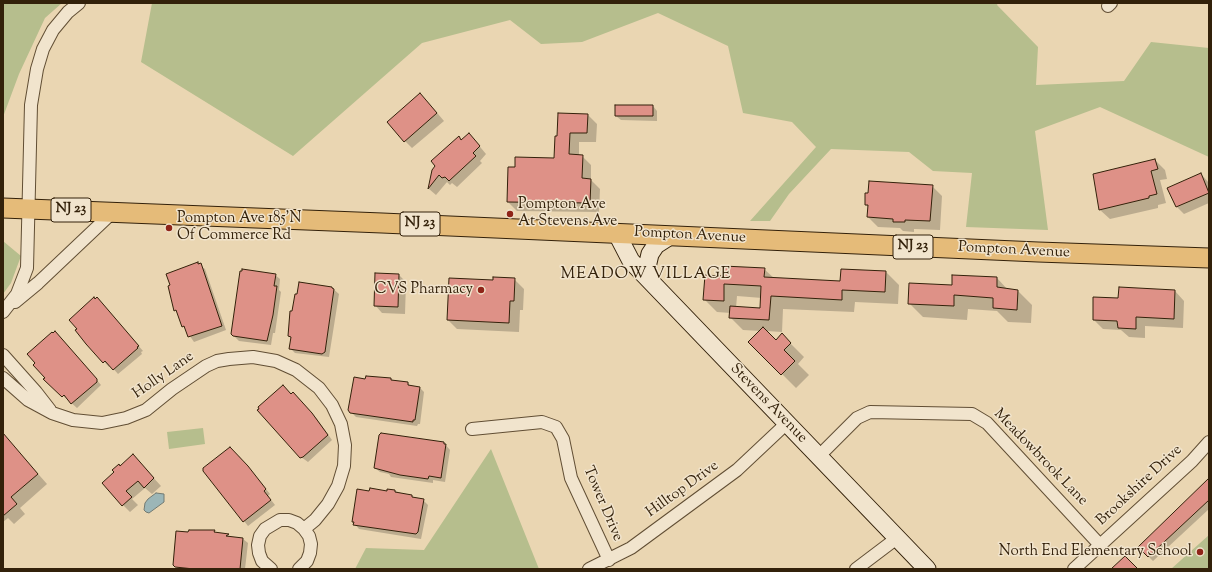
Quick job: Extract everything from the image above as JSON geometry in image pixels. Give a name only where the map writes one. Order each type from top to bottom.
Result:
[{"type":"main road","name":"Pompton Avenue","points":[[3,208],[1209,258]]},
{"type":"main road","name":"Stevens Avenue","points":[[617,234],[631,261],[927,569]]},
{"type":"main road","points":[[649,279],[647,267],[650,254],[656,244],[670,236]]},
{"type":"street","points":[[4,311],[22,286],[27,268],[31,105],[36,69],[43,49],[53,30],[68,12],[79,3]]},
{"type":"street","points":[[4,311],[38,283],[113,212]]},
{"type":"street","points":[[3,355],[36,392],[52,413]]},
{"type":"street","name":"Holly Lane","points":[[3,378],[28,400],[52,413],[83,422],[102,423],[119,420],[146,410],[206,366],[217,361],[229,358],[253,357],[286,365],[305,376],[326,396],[337,414],[345,445],[344,466],[334,496],[315,520],[304,528]]},
{"type":"street","name":"Meadowbrook Lane","points":[[819,456],[857,418],[870,412],[972,414],[987,423],[1100,546]]},
{"type":"street","name":"Tower Drive","points":[[472,429],[542,422],[556,427],[563,439],[571,478],[609,560]]},
{"type":"street","name":"Hilltop Drive","points":[[589,569],[631,548],[737,470],[787,423]]},
{"type":"street","name":"Brookshire Drive","points":[[1074,569],[1192,461],[1209,442]]},
{"type":"street","points":[[271,569],[262,561],[259,553],[260,536],[265,529],[280,520],[293,522],[304,528],[311,544],[307,561],[299,569]]},
{"type":"street","points":[[856,569],[897,538]]},
{"type":"green space","points":[[3,3],[62,3],[45,18],[19,74],[3,117]]},
{"type":"green space","points":[[152,3],[998,3],[997,5],[1038,47],[1036,85],[1124,81],[1151,42],[1209,48],[1209,157],[1100,107],[1035,131],[1048,230],[966,227],[972,173],[933,171],[909,152],[831,149],[789,194],[770,221],[750,221],[816,147],[792,122],[743,113],[728,46],[658,13],[582,42],[541,44],[510,20],[422,43],[293,156],[141,62]]},
{"type":"green space","points":[[3,241],[21,256],[11,283],[3,294]]},
{"type":"green space","points":[[203,428],[205,444],[169,449],[167,432]]},
{"type":"green space","points":[[491,449],[539,569],[355,569],[366,548],[424,550]]},
{"type":"green space","name":"North End Elementary School","points":[[1209,535],[1209,569],[1171,569]]},
{"type":"water","points":[[156,493],[164,494],[164,502],[149,513],[146,512],[144,510],[145,503]]},
{"type":"building","points":[[420,93],[437,113],[404,142],[387,122]]},
{"type":"building","points":[[615,105],[653,105],[653,116],[615,116]]},
{"type":"building","points":[[558,113],[588,114],[587,133],[570,133],[569,154],[583,155],[582,178],[591,179],[590,203],[507,202],[508,167],[515,167],[515,157],[554,158]]},
{"type":"building","points":[[469,133],[480,146],[473,153],[476,156],[449,181],[445,177],[442,178],[439,175],[428,189],[432,170],[435,166],[431,161],[459,136],[461,140]]},
{"type":"building","points":[[1155,159],[1158,169],[1151,171],[1157,194],[1149,196],[1149,198],[1099,210],[1093,174]]},
{"type":"building","points":[[1201,173],[1209,193],[1176,207],[1167,188]]},
{"type":"building","points":[[869,181],[933,185],[930,221],[905,220],[905,222],[893,222],[893,219],[867,217],[868,205],[865,205],[865,193],[868,193]]},
{"type":"building","points":[[198,262],[198,264],[201,263],[222,326],[188,337],[184,326],[182,327],[176,310],[174,311],[168,286],[170,285],[166,274]]},
{"type":"building","points":[[723,266],[765,268],[764,277],[840,281],[841,269],[886,271],[885,292],[842,290],[842,300],[771,296],[769,320],[729,318],[730,306],[760,308],[761,286],[724,284],[724,301],[703,300],[705,275],[722,276]]},
{"type":"building","points":[[242,269],[276,274],[274,286],[277,286],[273,315],[267,341],[233,336],[231,334],[240,271],[242,271]]},
{"type":"building","points":[[375,273],[399,274],[398,307],[374,306]]},
{"type":"building","points":[[952,275],[997,277],[997,287],[1018,290],[1017,310],[993,308],[993,298],[954,295],[954,306],[908,304],[909,283],[952,285]]},
{"type":"building","name":"CVS Pharmacy","points":[[493,277],[515,278],[514,301],[510,301],[509,323],[447,320],[449,278],[493,280]]},
{"type":"building","points":[[299,282],[332,287],[334,289],[325,352],[322,354],[289,349],[291,337],[288,336],[290,311],[292,311]]},
{"type":"building","points":[[1119,287],[1175,290],[1174,319],[1136,317],[1136,329],[1118,328],[1117,321],[1093,320],[1093,297],[1118,298]]},
{"type":"building","points":[[94,297],[95,299],[97,297],[139,346],[113,370],[105,361],[103,363],[86,344],[75,330],[77,329],[69,320]]},
{"type":"building","points":[[763,327],[776,340],[782,333],[791,343],[784,350],[795,361],[781,375],[748,342]]},
{"type":"building","points":[[55,331],[97,379],[97,382],[71,404],[64,395],[62,397],[43,379],[45,378],[33,365],[35,363],[27,354]]},
{"type":"building","points":[[366,376],[391,378],[391,380],[408,382],[408,385],[420,387],[415,420],[413,420],[413,422],[350,413],[348,410],[354,377],[365,379]]},
{"type":"building","points":[[283,385],[291,394],[293,392],[312,413],[328,435],[300,458],[257,410],[259,409],[258,407]]},
{"type":"building","points":[[3,433],[38,474],[11,497],[17,504],[3,516]]},
{"type":"building","points":[[381,433],[444,442],[444,444],[446,444],[441,478],[429,476],[428,479],[400,475],[374,468],[379,435]]},
{"type":"building","points":[[230,447],[248,466],[266,489],[264,491],[271,500],[243,522],[203,471],[203,468]]},
{"type":"building","points":[[133,454],[154,478],[144,488],[138,481],[126,491],[132,497],[122,506],[102,483],[114,472],[112,470],[119,464],[120,466]]},
{"type":"building","points":[[1209,478],[1209,500],[1148,557],[1138,547]]},
{"type":"building","points":[[370,488],[387,491],[387,489],[395,490],[395,492],[424,499],[418,532],[416,534],[353,525],[354,522],[352,522],[357,489],[369,491]]},
{"type":"building","points":[[189,530],[215,530],[214,532],[229,534],[226,536],[243,538],[240,569],[194,569],[175,567],[173,565],[176,531],[188,532]]},
{"type":"building","points":[[1125,556],[1138,569],[1111,569]]},
{"type":"place","name":"Pompton Ave At Stevens Ave","points":[[510,214]]},
{"type":"place","name":"Pompton Ave 185'N Of Commerce Rd","points":[[169,228]]},
{"type":"place","name":"CVS Pharmacy","points":[[481,290]]},
{"type":"place","name":"North End Elementary School","points":[[1200,552]]},
{"type":"district","name":"MEADOW VILLAGE","points":[[646,275]]}]
